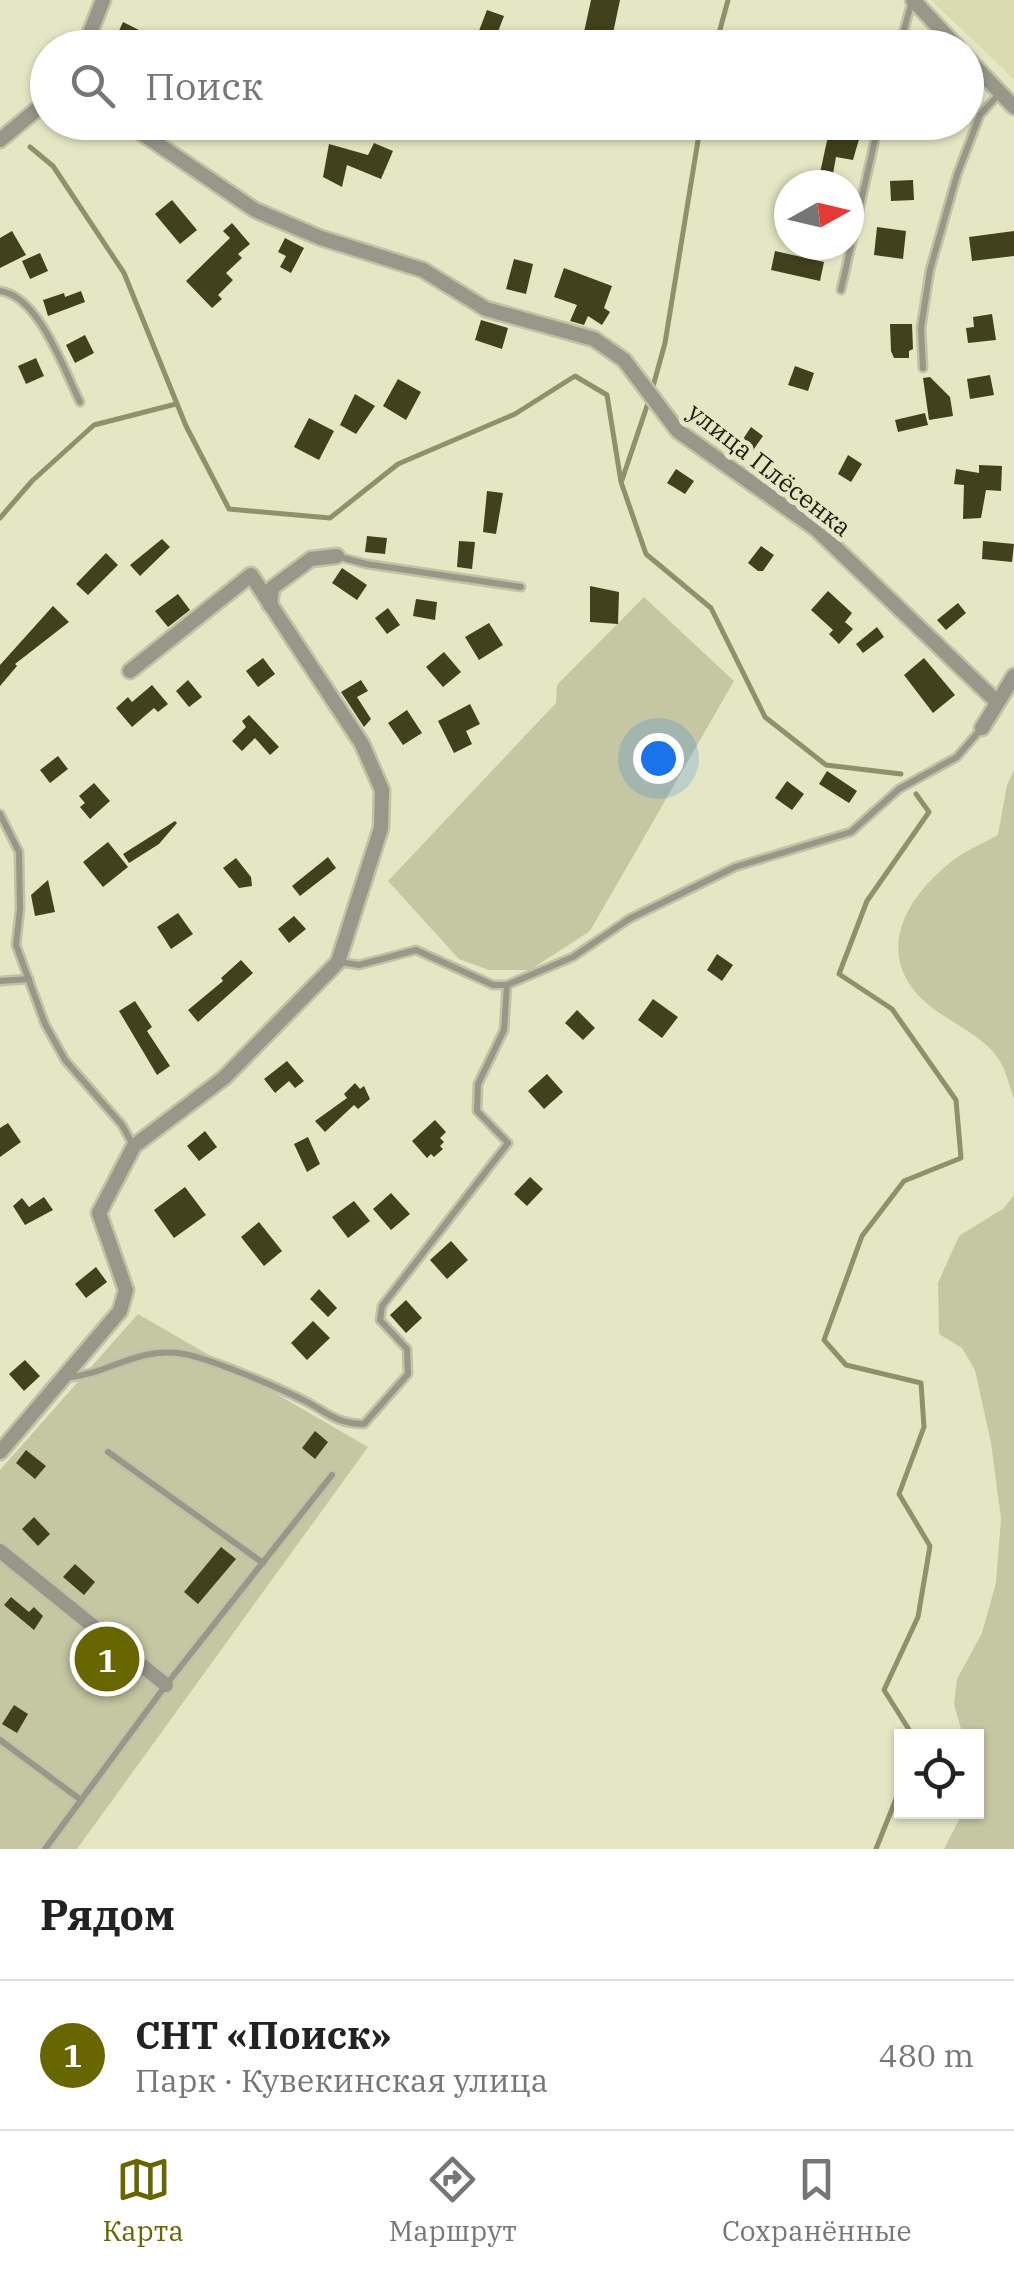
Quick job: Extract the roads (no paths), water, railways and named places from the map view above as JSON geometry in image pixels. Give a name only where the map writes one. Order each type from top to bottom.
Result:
[{"type":"street","points":[[91,30],[103,0]]},
{"type":"street","points":[[913,0],[941,30]]},
{"type":"street","points":[[984,76],[1014,107]]},
{"type":"street","points":[[0,140],[30,115]]},
{"type":"street","name":"улица Плёсенка","points":[[152,140],[255,210],[321,238],[423,270],[486,308],[594,340],[624,360],[678,430],[816,528],[996,701]]},
{"type":"street","points":[[270,605],[272,588],[311,559],[337,556]]},
{"type":"street","points":[[0,1452],[120,1311],[126,1290],[99,1213],[134,1146],[224,1078],[338,962],[380,828],[382,790],[362,744],[251,575],[130,671]]},
{"type":"street","points":[[982,728],[1014,676]]},
{"type":"street","points":[[0,1551],[166,1685]]},
{"type":"lane","points":[[904,30],[913,0]]},
{"type":"lane","points":[[984,111],[1000,93]]},
{"type":"lane","points":[[842,290],[875,140]]},
{"type":"lane","points":[[923,368],[921,328],[930,270],[970,140]]},
{"type":"lane","points":[[0,291],[10,292],[36,313],[80,402]]},
{"type":"lane","points":[[337,556],[366,564],[521,587]]},
{"type":"lane","points":[[338,962],[359,965],[416,950],[493,985],[508,984],[573,958],[629,919],[735,867],[851,832],[899,789],[957,757],[982,728]]},
{"type":"lane","points":[[0,814],[20,852],[16,945],[45,1024],[65,1060],[122,1125],[134,1146]]},
{"type":"lane","points":[[0,981],[29,980]]},
{"type":"lane","points":[[64,1378],[87,1376],[148,1351],[187,1354],[302,1399],[342,1424],[364,1424],[408,1374],[408,1349],[380,1320],[382,1306],[508,1143],[478,1111],[478,1084],[504,1030],[508,984]]},
{"type":"lane","points":[[108,1452],[263,1562]]},
{"type":"lane","points":[[45,1849],[166,1685],[332,1474]]},
{"type":"lane","points":[[0,1740],[81,1800]]},
{"type":"waterway","points":[[720,30],[728,0]]},
{"type":"waterway","points":[[652,390],[665,343],[698,140]]},
{"type":"waterway","points":[[30,147],[53,166],[124,273],[186,426],[229,509],[330,518],[398,464],[515,414],[575,376],[607,395],[621,482],[646,554],[711,608],[765,717],[826,765],[901,774]]},
{"type":"waterway","points":[[622,480],[649,400]]},
{"type":"waterway","points":[[0,518],[32,481],[94,425],[176,404]]},
{"type":"waterway","points":[[909,1729],[884,1690],[918,1617],[930,1546],[899,1494],[924,1427],[921,1383],[846,1365],[824,1340],[862,1236],[904,1181],[961,1158],[956,1100],[892,1009],[839,974],[867,901],[929,812],[916,794]]},
{"type":"waterway","points":[[876,1849],[894,1804]]},
{"type":"place","name":"СНТ «Поиск»","points":[[107,1659]]}]
